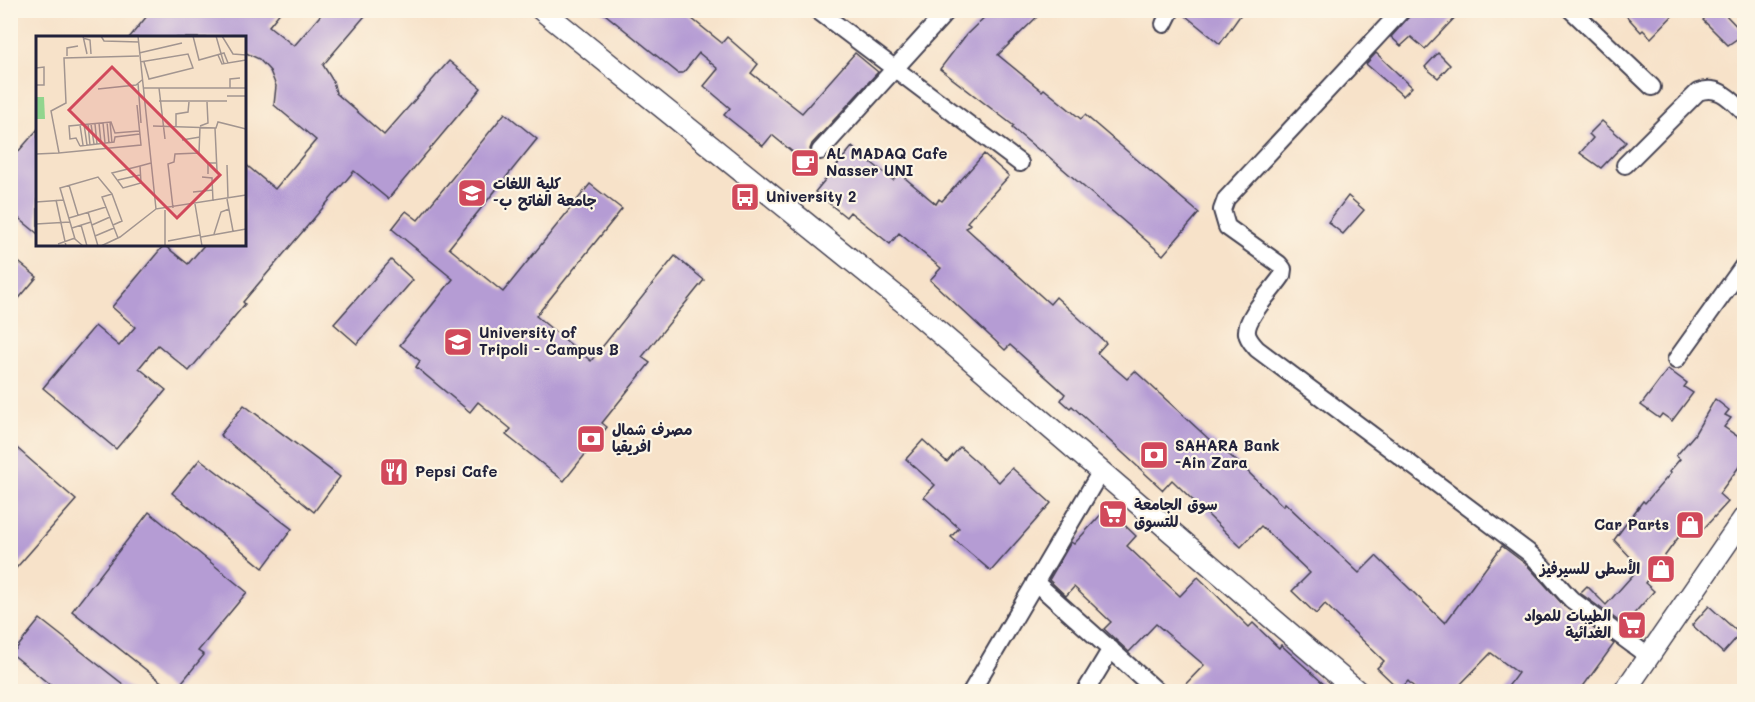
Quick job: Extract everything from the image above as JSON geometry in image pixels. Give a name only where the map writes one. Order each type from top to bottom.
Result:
[{"type":"street","points":[[542,10],[838,248],[1358,692]]},
{"type":"street","points":[[817,10],[1020,163]]},
{"type":"street","points":[[820,151],[948,10]]},
{"type":"street","points":[[1402,10],[1226,199],[1222,210],[1227,226],[1280,264],[1282,269],[1282,276],[1248,322],[1247,334],[1257,348],[1528,552],[1550,573],[1572,600],[1648,656]]},
{"type":"street","points":[[1571,10],[1652,87]]},
{"type":"street","points":[[1625,165],[1698,92],[1705,89],[1719,91],[1744,112]]},
{"type":"street","points":[[1676,360],[1744,265]]},
{"type":"street","points":[[971,692],[1101,471]]},
{"type":"street","points":[[1624,692],[1744,518]]},
{"type":"street","points":[[1035,582],[1158,692]]},
{"type":"street","points":[[1085,692],[1111,649]]},
{"type":"building","points":[[152,10],[282,10],[269,26],[294,46],[325,10],[370,10],[323,65],[333,81],[336,93],[384,135],[449,61],[481,88],[388,199],[354,171],[243,302],[245,304],[189,371],[158,345],[139,368],[166,390],[116,449],[43,388],[95,326],[119,346],[135,327],[112,307],[163,246],[188,264],[203,246],[246,246],[246,165],[275,189],[316,140],[274,105],[276,86],[270,71],[259,59],[246,53],[246,36],[131,36]]},
{"type":"building","points":[[600,10],[681,10],[722,43],[727,37],[758,64],[751,73],[802,113],[855,53],[878,72],[812,144],[810,149],[812,157],[806,163],[772,135],[763,146],[724,115],[730,108],[704,86],[718,69],[699,53],[683,73],[678,73]]},
{"type":"building","points":[[992,10],[1044,10],[998,55],[1081,119],[1085,115],[1199,213],[1163,255],[1041,150],[1012,128],[1014,126],[940,69],[966,35]]},
{"type":"building","points":[[1181,10],[1244,10],[1220,44]]},
{"type":"building","points":[[1415,10],[1462,10],[1425,49],[1411,37],[1401,46],[1391,37]]},
{"type":"building","points":[[1621,10],[1678,10],[1651,38],[1643,30],[1641,32]]},
{"type":"building","points":[[1713,10],[1721,10],[1744,34],[1728,45],[1703,20]]},
{"type":"building","points":[[1376,53],[1412,87],[1403,96],[1366,64]]},
{"type":"building","points":[[1438,53],[1450,65],[1438,78],[1425,67]]},
{"type":"building","points":[[505,113],[537,139],[449,248],[503,292],[590,184],[622,209],[536,316],[591,361],[675,256],[704,280],[642,357],[650,363],[602,423],[607,427],[564,481],[506,435],[511,429],[478,402],[470,412],[416,367],[420,361],[400,345],[453,279],[392,229],[406,211],[418,220]]},
{"type":"building","points":[[1602,121],[1626,142],[1601,168],[1580,153],[1593,138],[1589,134]]},
{"type":"building","points":[[36,131],[36,232],[10,211],[10,161]]},
{"type":"building","points":[[852,147],[893,180],[899,173],[936,204],[939,199],[942,201],[984,154],[1009,176],[967,222],[970,224],[966,228],[1050,304],[1056,297],[1106,343],[1097,353],[1127,379],[1135,371],[1211,441],[1241,465],[1283,506],[1285,503],[1359,573],[1376,556],[1445,623],[1502,546],[1527,565],[1565,607],[1614,644],[1579,692],[1504,692],[1518,673],[1491,653],[1453,692],[1419,692],[1408,681],[1400,690],[1377,668],[1384,661],[1325,604],[1316,614],[1292,591],[1310,573],[1261,526],[1241,547],[1172,480],[1163,490],[1072,406],[1070,408],[1061,400],[1065,394],[1010,345],[1005,350],[930,280],[941,268],[899,233],[890,244],[850,212],[846,217],[815,192]]},
{"type":"building","points":[[1348,196],[1364,210],[1343,234],[1328,222]]},
{"type":"building","points":[[10,255],[37,277],[10,309]]},
{"type":"building","points":[[391,260],[413,280],[357,344],[334,324]]},
{"type":"building","points":[[1668,369],[1687,383],[1684,387],[1693,393],[1672,421],[1662,414],[1659,418],[1641,405]]},
{"type":"building","points":[[1715,399],[1729,410],[1725,415],[1731,418],[1724,427],[1744,441],[1744,460],[1719,494],[1728,502],[1696,537],[1686,527],[1645,583],[1654,591],[1624,625],[1580,593],[1587,586],[1606,605],[1640,567],[1614,540],[1643,501],[1645,503],[1671,473],[1669,472],[1680,459],[1676,456],[1694,435]]},
{"type":"building","points":[[244,405],[340,477],[314,512],[220,435]]},
{"type":"building","points":[[923,440],[947,462],[960,447],[999,482],[1012,468],[1051,503],[991,571],[951,537],[959,528],[924,497],[935,485],[906,459]]},
{"type":"building","points":[[10,442],[76,500],[10,575]]},
{"type":"building","points":[[200,459],[292,529],[263,568],[172,493]]},
{"type":"building","points":[[1107,508],[1136,536],[1127,546],[1180,596],[1198,577],[1249,627],[1253,623],[1279,648],[1281,645],[1325,685],[1319,692],[1178,692],[1204,665],[1156,624],[1129,652],[1104,629],[1111,622],[1074,587],[1066,596],[1049,580],[1071,542],[1074,544]]},
{"type":"building","points":[[149,512],[247,592],[198,651],[204,655],[174,692],[72,611]]},
{"type":"building","points":[[1709,606],[1740,634],[1723,653],[1692,625]]},
{"type":"building","points":[[40,619],[133,692],[59,692],[12,654]]},
{"type":"place","name":"AL MADAQ Cafe Nasser UNI","points":[[805,163]]},
{"type":"place","name":"كلية اللغات -جامعة الفاتح ب","points":[[472,193]]},
{"type":"place","name":"University 2","points":[[745,197]]},
{"type":"place","name":"University of Tripoli - Campus B","points":[[458,342]]},
{"type":"place","name":"مصرف شمال افريقيا","points":[[591,439]]},
{"type":"place","name":"SAHARA Bank -Ain Zara","points":[[1154,455]]},
{"type":"place","name":"Pepsi Cafe","points":[[394,472]]},
{"type":"place","name":"سوق الجامعة للتسوق","points":[[1113,514]]},
{"type":"place","name":"Car Parts","points":[[1690,525]]},
{"type":"place","name":"الأسطى للسيرفيز","points":[[1661,569]]},
{"type":"place","name":"الطيبات للمواد الغدائية","points":[[1632,625]]}]
